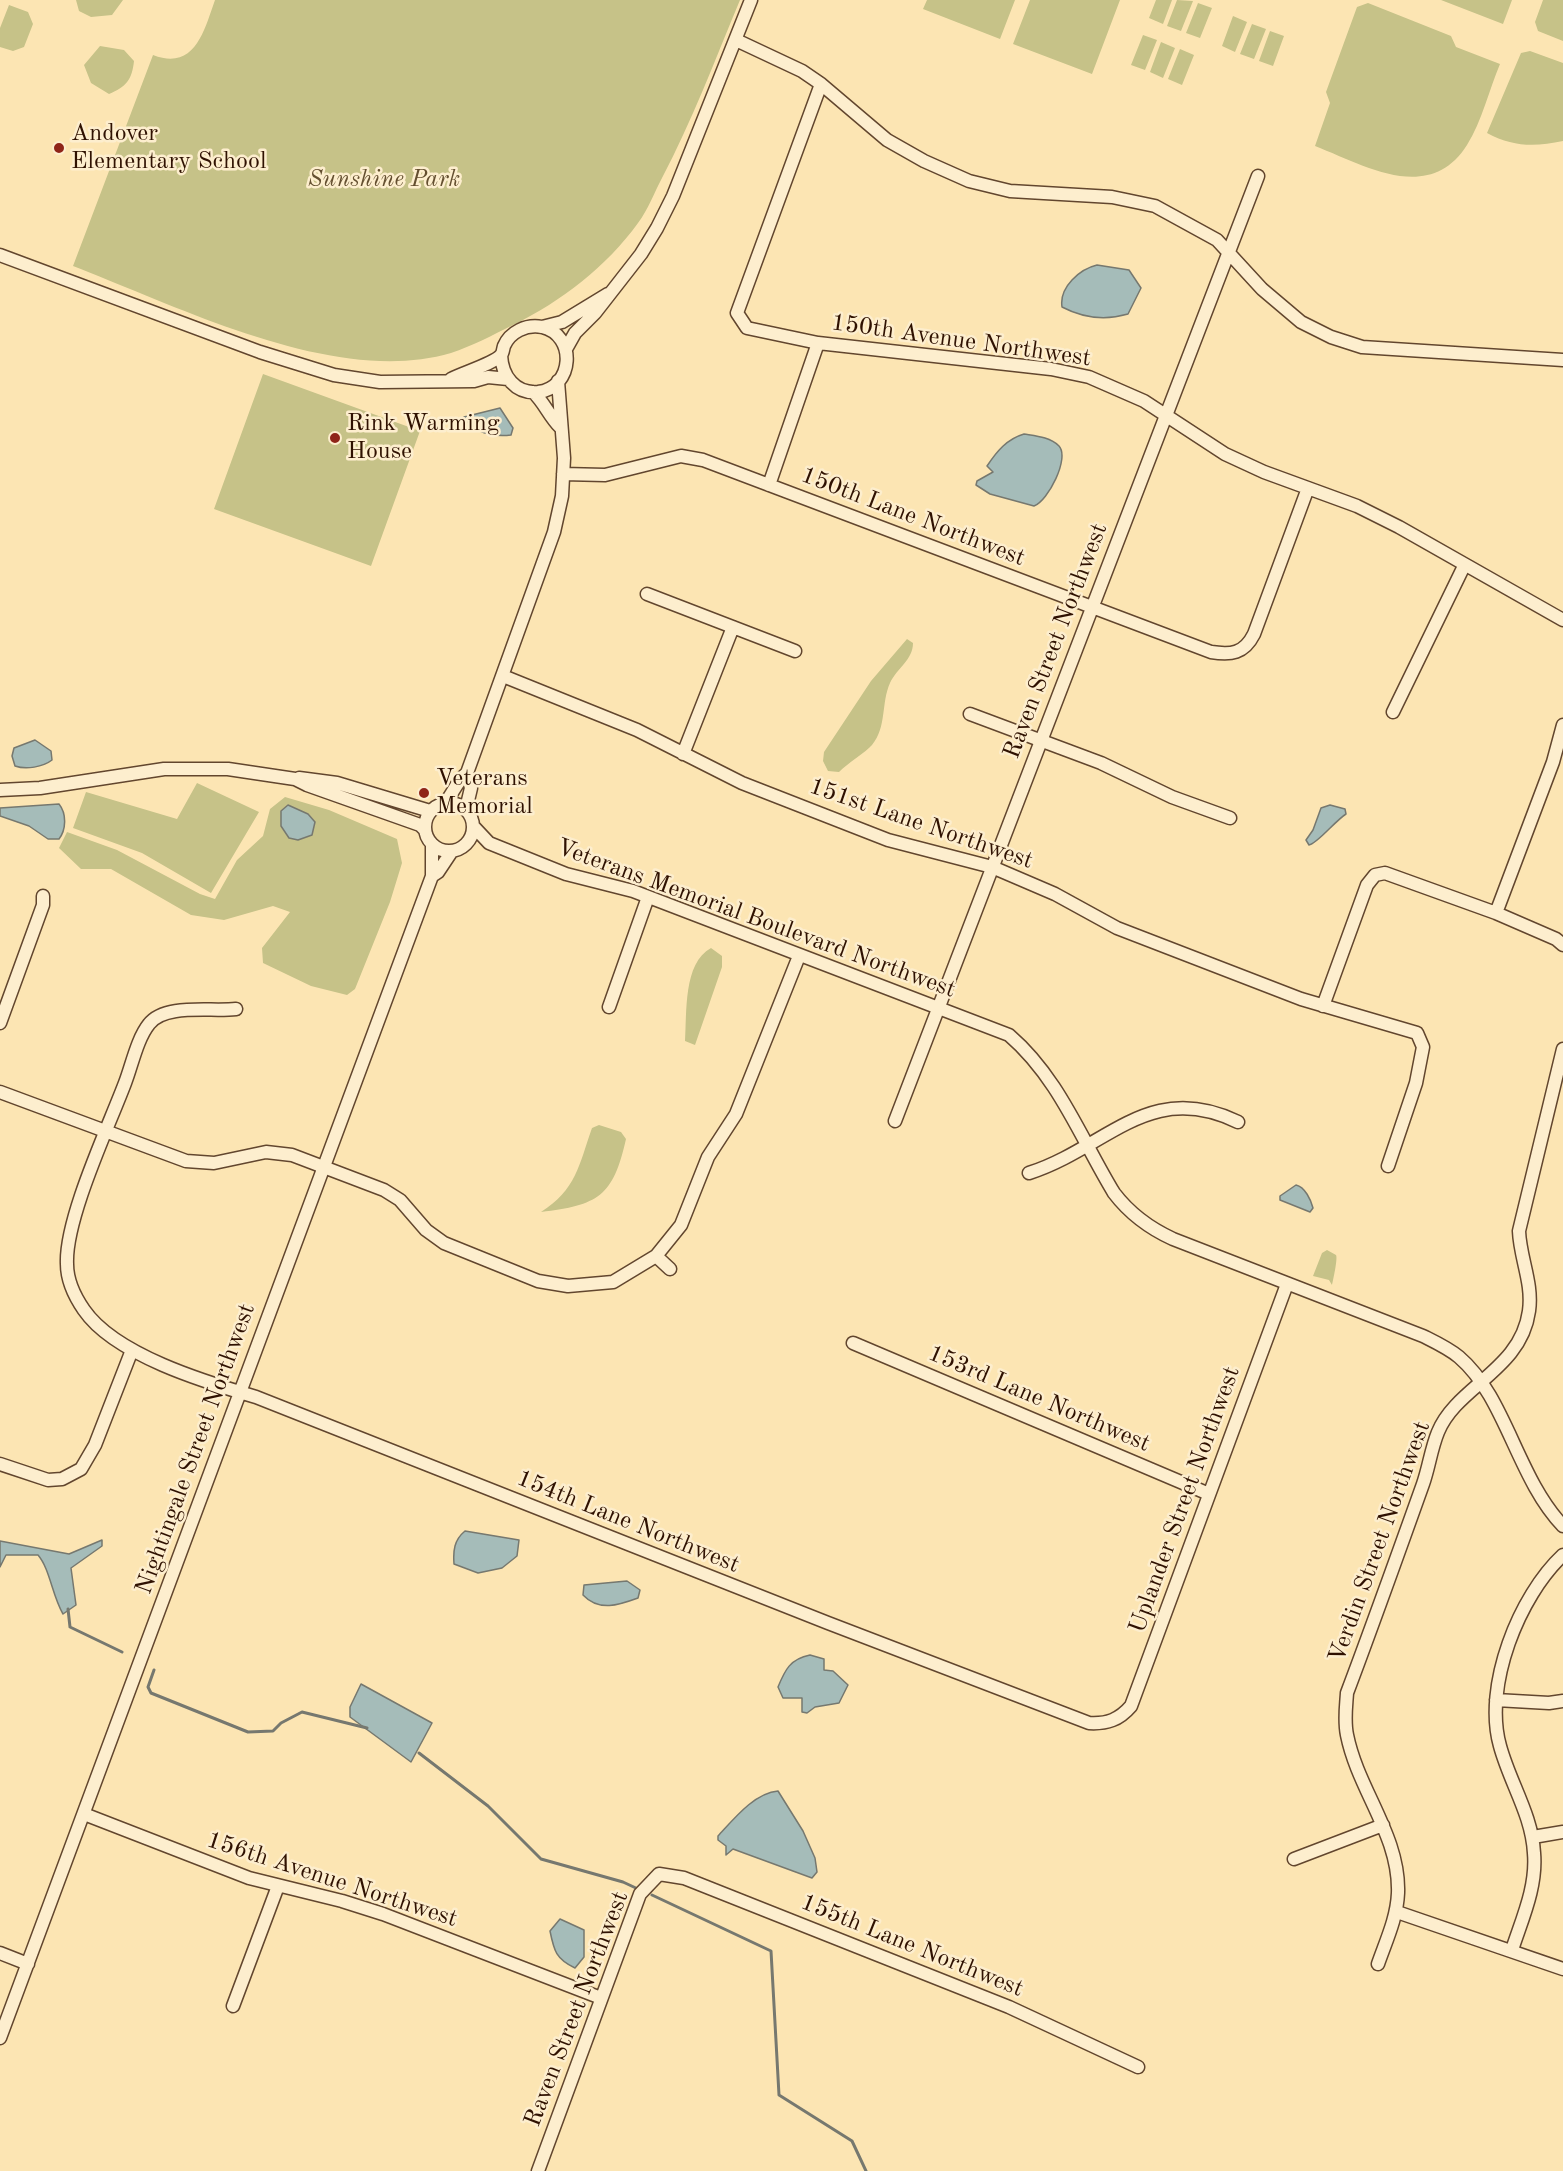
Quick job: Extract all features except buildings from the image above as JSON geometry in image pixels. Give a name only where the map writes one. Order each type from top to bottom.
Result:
[{"type":"street","points":[[566,349],[575,333],[595,313],[641,254],[666,212],[751,0]]},
{"type":"street","points":[[736,40],[780,59],[821,84],[887,140],[924,162],[969,182],[1010,191],[1112,197],[1155,206],[1201,230],[1229,252],[1262,289],[1301,322],[1331,337],[1362,347],[1563,360]]},
{"type":"street","name":"150th Avenue Northwest","points":[[821,84],[737,313],[747,328],[818,343],[1051,369],[1089,377],[1115,387],[1166,414],[1225,454],[1357,506],[1563,620]]},
{"type":"street","name":"Raven Street Northwest","points":[[895,1121],[1258,176]]},
{"type":"street","points":[[0,255],[311,369],[380,382],[508,379]]},
{"type":"street","points":[[542,327],[561,339],[566,349],[566,370],[558,381],[543,391],[522,390],[508,379],[502,366],[501,355],[511,336],[531,326],[542,327],[562,322],[609,293]]},
{"type":"street","points":[[769,485],[818,343]]},
{"type":"street","points":[[450,380],[501,355]]},
{"type":"street","points":[[425,830],[426,819],[430,811],[445,803],[453,794],[457,781],[467,773],[554,532],[562,496],[563,474],[560,427],[562,416],[558,381]]},
{"type":"street","points":[[533,392],[560,427]]},
{"type":"street","name":"150th Lane Northwest","points":[[563,474],[605,475],[681,456],[703,460],[1211,652],[1229,655],[1243,649],[1254,634],[1308,488]]},
{"type":"street","points":[[1393,712],[1464,566]]},
{"type":"street","points":[[647,594],[795,651]]},
{"type":"street","points":[[683,754],[733,627]]},
{"type":"street","name":"151st Lane Northwest","points":[[502,676],[637,730],[742,783],[888,840],[992,867],[1055,894],[1117,928],[1323,1006],[1417,1033],[1423,1047],[1403,1125],[1388,1166]]},
{"type":"street","points":[[970,714],[1101,763],[1172,797],[1230,818]]},
{"type":"street","points":[[1496,913],[1553,762],[1563,725]]},
{"type":"street","points":[[0,790],[40,788],[164,769],[228,769],[295,779],[420,825],[425,830]]},
{"type":"street","points":[[466,809],[471,788],[467,773]]},
{"type":"street","points":[[295,779],[303,777],[337,783],[430,811]]},
{"type":"street","points":[[445,803],[460,805],[471,815],[474,827],[468,844],[489,843]]},
{"type":"street","name":"Veterans Memorial Boulevard Northwest","points":[[474,827],[489,843],[584,880],[648,897],[1009,1035],[1030,1053],[1050,1080],[1114,1193],[1140,1220],[1173,1239],[1423,1336],[1459,1357],[1482,1384],[1528,1479],[1563,1526]]},
{"type":"street","name":"Nightingale Street Northwest","points":[[0,2038],[432,876],[432,844],[425,830]]},
{"type":"street","points":[[432,844],[445,851],[452,851]]},
{"type":"street","name":"Nightingale Street Northwest","points":[[432,876],[438,872],[452,851],[468,844]]},
{"type":"street","points":[[1323,1006],[1367,885],[1375,875],[1385,873],[1496,913],[1556,939],[1563,945]]},
{"type":"street","points":[[0,1023],[43,905],[43,896]]},
{"type":"street","points":[[609,1007],[648,897]]},
{"type":"street","points":[[0,1092],[186,1161],[214,1163],[266,1152],[292,1155],[384,1190],[400,1200],[426,1230],[444,1243],[538,1281],[568,1286],[613,1282],[656,1256],[681,1225],[708,1158],[736,1114],[799,956]]},
{"type":"street","name":"154th Lane Northwest","points":[[236,1009],[216,1012],[171,1012],[149,1024],[107,1130],[70,1235],[67,1264],[70,1285],[85,1311],[113,1340],[132,1350],[1059,1712],[1089,1723],[1111,1722]]},
{"type":"street","name":"Verdin Street Northwest","points":[[1378,1964],[1396,1912],[1397,1875],[1383,1825],[1358,1770],[1347,1735],[1347,1694],[1426,1476],[1439,1429],[1449,1414],[1482,1384],[1520,1341],[1529,1312],[1530,1286],[1520,1251],[1519,1231],[1563,1049]]},
{"type":"street","points":[[1029,1173],[1060,1161],[1133,1119],[1166,1109],[1202,1109],[1218,1112],[1238,1122]]},
{"type":"street","points":[[656,1256],[670,1269]]},
{"type":"street","name":"Uplander Street Northwest","points":[[1111,1722],[1123,1716],[1131,1707],[1287,1284]]},
{"type":"street","name":"153rd Lane Northwest","points":[[853,1343],[1209,1494]]},
{"type":"street","points":[[0,1464],[48,1480],[62,1479],[87,1462],[132,1350]]},
{"type":"street","points":[[1512,1950],[1532,1889],[1535,1857],[1533,1837],[1500,1748],[1496,1729],[1496,1700],[1499,1680],[1523,1609],[1536,1586],[1563,1555]]},
{"type":"street","points":[[1496,1700],[1549,1703],[1563,1701]]},
{"type":"street","name":"156th Avenue Northwest","points":[[84,1814],[249,1878],[342,1901],[382,1914],[602,1998]]},
{"type":"street","points":[[1294,1859],[1383,1825]]},
{"type":"street","points":[[1533,1837],[1563,1832]]},
{"type":"street","name":"Raven Street Northwest","points":[[538,2171],[640,1894],[659,1874],[666,1873]]},
{"type":"street","name":"155th Lane Northwest","points":[[666,1873],[979,1994],[1138,2067]]},
{"type":"street","points":[[233,2006],[278,1886]]},
{"type":"street","points":[[1396,1912],[1563,1969]]},
{"type":"street","points":[[0,1953],[28,1964]]},
{"type":"green space","points":[[76,0],[123,0],[112,15],[91,17],[79,11]]},
{"type":"green space","name":"Sunshine Park","points":[[215,0],[740,0],[693,112],[648,207],[612,254],[582,282],[531,316],[475,344],[451,353],[406,361],[358,360],[309,351],[259,338],[209,321],[73,266],[153,55],[167,59],[179,58],[188,53],[202,35]]},
{"type":"green space","points":[[927,0],[1015,0],[1000,39],[923,9]]},
{"type":"green space","points":[[1030,0],[1120,0],[1092,74],[1013,44]]},
{"type":"green space","points":[[1156,0],[1172,0],[1163,24],[1149,18]]},
{"type":"green space","points":[[1177,0],[1193,1],[1181,31],[1167,26]]},
{"type":"green space","points":[[1441,0],[1512,0],[1503,24]]},
{"type":"green space","points":[[1543,0],[1563,0],[1563,41],[1538,31],[1535,22]]},
{"type":"green space","points":[[1198,3],[1212,8],[1200,38],[1186,33]]},
{"type":"green space","points":[[1368,3],[1451,36],[1456,47],[1500,64],[1481,116],[1467,145],[1452,163],[1434,173],[1415,177],[1395,175],[1375,170],[1315,146],[1330,103],[1326,92],[1357,7]]},
{"type":"green space","points":[[9,5],[28,12],[33,24],[24,47],[13,51],[0,47],[0,28]]},
{"type":"green space","points":[[1233,16],[1247,22],[1235,52],[1222,46]]},
{"type":"green space","points":[[1252,24],[1266,29],[1254,59],[1240,54]]},
{"type":"green space","points":[[1270,31],[1284,36],[1273,66],[1259,61]]},
{"type":"green space","points":[[1143,35],[1157,40],[1145,70],[1131,65]]},
{"type":"green space","points":[[1161,42],[1175,48],[1163,78],[1150,72]]},
{"type":"green space","points":[[100,46],[124,50],[134,61],[132,73],[127,82],[120,89],[109,94],[91,83],[84,65]]},
{"type":"green space","points":[[1180,49],[1194,55],[1182,85],[1168,79]]},
{"type":"green space","points":[[1530,51],[1563,63],[1563,141],[1524,144],[1506,141],[1487,133],[1521,53]]},
{"type":"green space","points":[[263,374],[420,431],[371,566],[214,509]]},
{"type":"green space","points":[[907,639],[913,643],[912,649],[908,659],[890,683],[877,738],[869,748],[839,772],[828,771],[823,761],[824,752],[871,681]]},
{"type":"green space","points":[[197,783],[259,812],[211,893],[142,853],[73,828],[86,792],[177,819]]},
{"type":"green space","points":[[285,797],[329,810],[397,839],[402,863],[390,902],[355,989],[347,995],[311,986],[263,963],[262,948],[290,912],[273,906],[224,920],[191,915],[111,869],[81,869],[59,848],[67,832],[117,850],[200,894],[215,899],[237,860],[263,836],[270,809]]},
{"type":"green space","points":[[711,948],[722,956],[722,967],[695,1045],[685,1041],[688,990],[695,965]]},
{"type":"green space","points":[[599,1125],[621,1132],[626,1139],[621,1159],[608,1186],[590,1201],[576,1206],[541,1212],[553,1204],[569,1186],[575,1176],[592,1128]]},
{"type":"green space","points":[[1327,1250],[1336,1255],[1332,1285],[1329,1280],[1313,1276],[1322,1253]]},
{"type":"water","points":[[1097,265],[1129,270],[1141,288],[1128,314],[1094,317],[1078,314],[1062,307],[1064,293],[1072,280],[1084,270]]},
{"type":"water","points":[[500,408],[513,428],[511,435],[484,433],[472,427],[464,417]]},
{"type":"water","points":[[1024,434],[1043,437],[1059,446],[1062,452],[1056,479],[1045,496],[1034,506],[990,494],[976,485],[977,481],[993,472],[987,466],[1007,442]]},
{"type":"water","points":[[35,740],[51,751],[52,760],[34,767],[15,766],[12,756],[14,748]]},
{"type":"water","points":[[59,804],[65,822],[59,839],[48,839],[29,826],[0,816],[0,808]]},
{"type":"water","points":[[288,805],[308,814],[315,822],[312,835],[298,840],[289,838],[281,826],[281,811]]},
{"type":"water","points":[[1330,805],[1345,809],[1346,814],[1317,841],[1309,845],[1306,840],[1313,830],[1321,808]]},
{"type":"water","points":[[1296,1185],[1305,1191],[1309,1198],[1313,1208],[1310,1212],[1280,1200],[1280,1196]]},
{"type":"water","points":[[465,1531],[519,1540],[517,1556],[502,1568],[478,1573],[454,1564],[455,1546],[458,1538]]},
{"type":"water","points":[[102,1540],[102,1546],[71,1568],[76,1605],[63,1614],[38,1555],[6,1555],[0,1567],[0,1541],[69,1554]]},
{"type":"water","points":[[627,1581],[640,1590],[638,1598],[609,1606],[596,1604],[583,1595],[584,1585]]},
{"type":"water","points":[[810,1655],[824,1659],[824,1670],[833,1671],[848,1685],[839,1703],[815,1707],[807,1713],[802,1712],[802,1698],[783,1698],[778,1687],[783,1675],[793,1662]]},
{"type":"water","points":[[361,1684],[432,1723],[411,1762],[350,1717],[350,1707]]},
{"type":"water","points":[[778,1791],[803,1831],[815,1858],[817,1872],[812,1878],[733,1849],[726,1855],[726,1846],[718,1840],[718,1836],[752,1802]]},
{"type":"water","points":[[560,1919],[584,1930],[584,1957],[575,1968],[560,1958],[553,1944],[550,1931]]},
{"type":"waterway","points":[[68,1609],[70,1627],[122,1652]]},
{"type":"waterway","points":[[154,1670],[148,1687],[151,1693],[248,1732],[273,1731],[281,1723],[302,1712],[367,1728]]},
{"type":"waterway","points":[[419,1753],[488,1806],[541,1859],[623,1882],[638,1889]]},
{"type":"waterway","points":[[652,1895],[771,1951],[779,2095],[852,2141],[866,2171]]},
{"type":"place","name":"Andover Elementary School","points":[[59,148]]},
{"type":"place","name":"Rink Warming House","points":[[335,438]]},
{"type":"place","name":"Veterans Memorial","points":[[424,793]]}]
